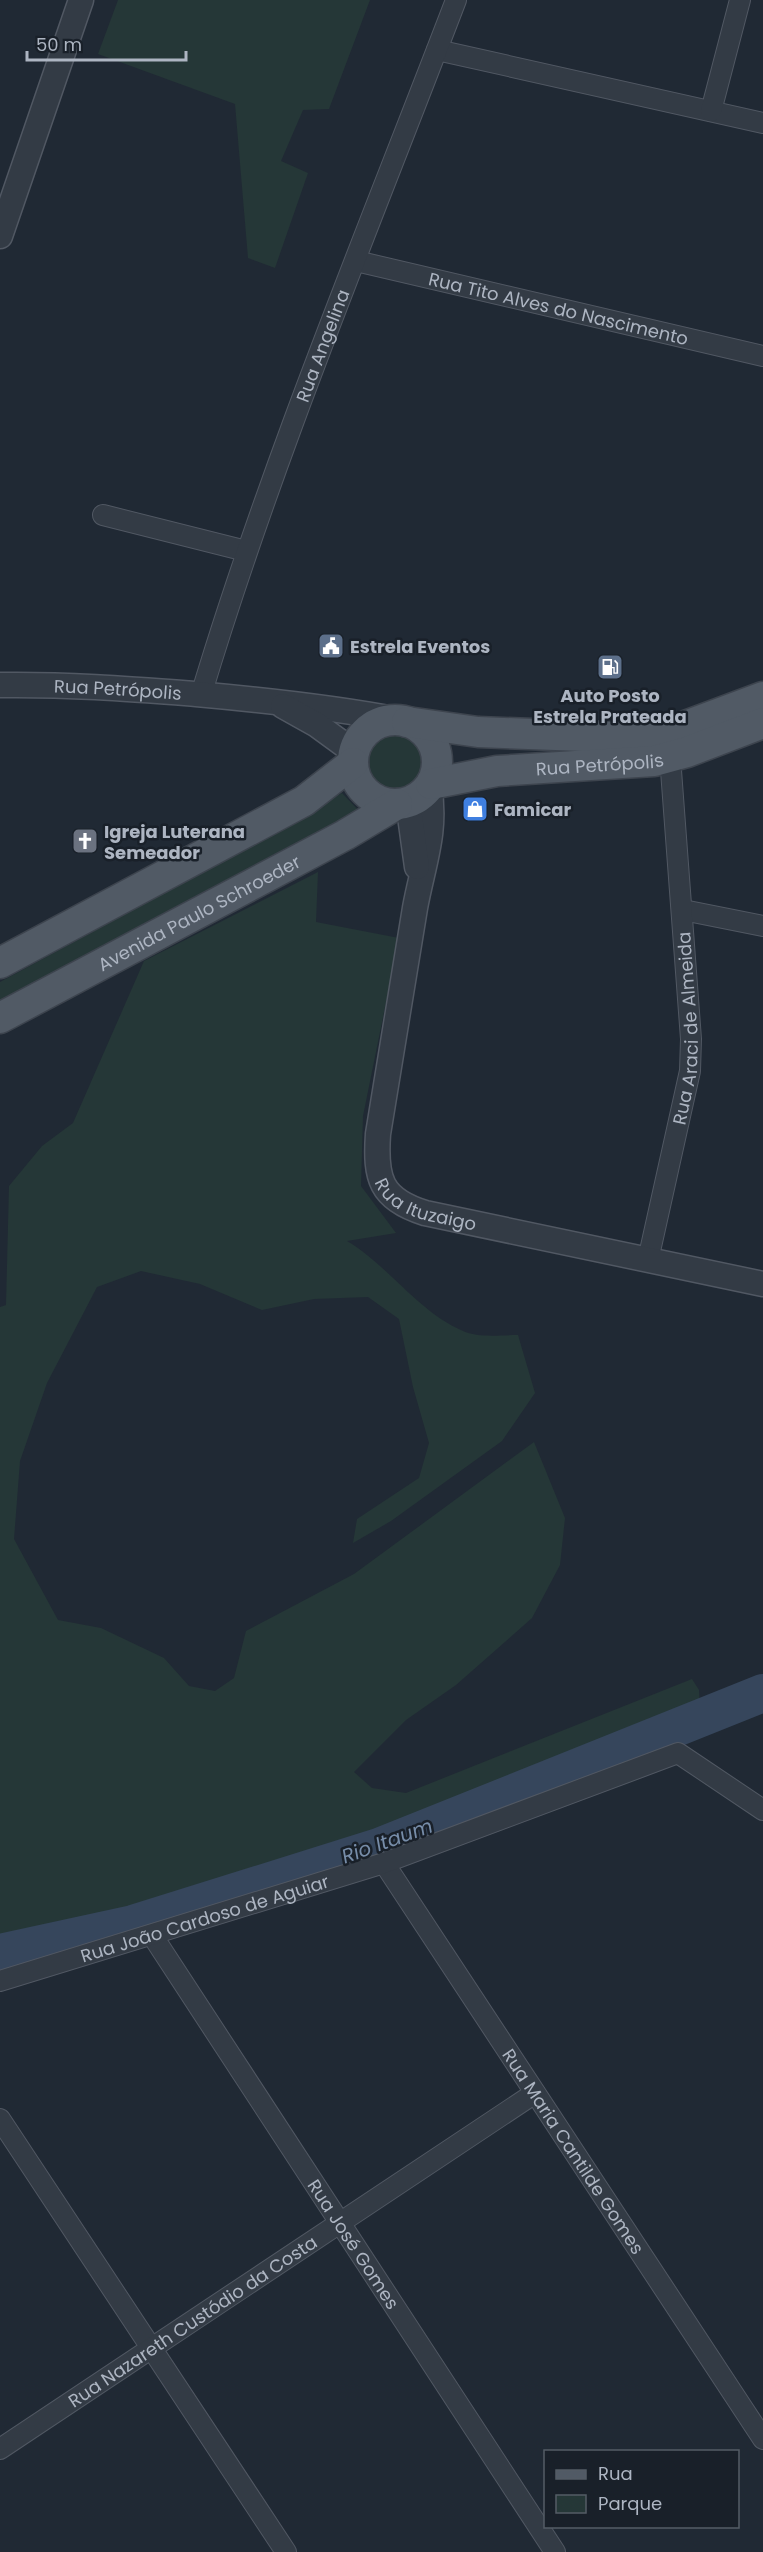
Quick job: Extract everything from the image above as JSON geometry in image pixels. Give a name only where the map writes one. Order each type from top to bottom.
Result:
[{"type":"main road","name":"Rua Petrópolis","points":[[403,721],[484,732],[638,738],[672,731],[763,697]]},
{"type":"main road","points":[[0,963],[304,801],[354,758],[366,732],[375,725],[403,721],[419,727],[434,747],[436,759],[416,794],[386,803],[366,793],[359,784],[354,758]]},
{"type":"main road","name":"Rua Petrópolis","points":[[416,794],[497,771],[654,761],[763,723]]},
{"type":"main road","name":"Avenida Paulo Schroeder","points":[[0,1018],[345,835],[416,794]]},
{"type":"street","points":[[0,236],[81,0]]},
{"type":"street","name":"Rua Angelina","points":[[201,695],[246,551],[456,0]]},
{"type":"street","points":[[711,111],[740,0]]},
{"type":"street","points":[[437,50],[763,123]]},
{"type":"street","name":"Rua Tito Alves do Nascimento","points":[[356,261],[763,356]]},
{"type":"street","points":[[103,515],[246,551]]},
{"type":"street","name":"Rua Petrópolis","points":[[0,685],[81,685],[273,701],[403,721]]},
{"type":"street","name":"Rua Petrópolis","points":[[273,701],[317,725],[354,758]]},
{"type":"street","name":"Rua Araci de Almeida","points":[[648,1260],[690,1071],[691,1019],[670,757]]},
{"type":"street","name":"Rua Ituzaigo","points":[[416,794],[418,891],[378,1134],[378,1166],[390,1194],[402,1206],[425,1213],[763,1284]]},
{"type":"street","points":[[683,910],[763,926]]},
{"type":"street","name":"Rua João Cardoso de Aguiar","points":[[0,1981],[384,1863],[678,1753],[763,1810]]},
{"type":"street","name":"Rua Maria Cantilde Gomes","points":[[384,1863],[763,2439]]},
{"type":"street","name":"Rua José Gomes","points":[[152,1935],[555,2552]]},
{"type":"street","name":"Rua Nazareth Custódio da Costa","points":[[0,2449],[535,2093]]},
{"type":"street","points":[[0,2119],[286,2552]]},
{"type":"green space","points":[[118,0],[370,0],[329,109],[303,110],[281,161],[308,173],[275,268],[248,258],[235,104],[98,54]]},
{"type":"green space","points":[[395,735],[406,737],[415,743],[421,752],[423,763],[421,774],[415,783],[406,789],[395,791],[384,789],[375,783],[369,774],[367,763],[369,752],[375,743],[384,737]]},
{"type":"green space","points":[[342,793],[361,813],[284,849],[0,1000],[0,982],[275,833]]},
{"type":"green space","points":[[318,872],[316,922],[399,938],[363,1116],[361,1186],[396,1233],[347,1241],[362,1251],[431,1312],[463,1331],[475,1335],[518,1335],[535,1393],[502,1441],[391,1521],[353,1543],[357,1519],[419,1478],[429,1443],[413,1387],[399,1319],[368,1297],[314,1299],[262,1310],[200,1284],[141,1271],[97,1287],[47,1383],[20,1461],[14,1539],[58,1620],[101,1628],[164,1658],[189,1686],[215,1691],[234,1678],[246,1631],[354,1574],[534,1442],[565,1518],[560,1565],[532,1618],[456,1685],[406,1720],[354,1772],[372,1788],[406,1793],[692,1679],[699,1690],[700,1708],[377,1839],[167,1904],[0,1947],[0,1307],[6,1305],[9,1186],[42,1146],[73,1123],[144,961]]},
{"type":"waterway","name":"Rio Itaum","points":[[0,1953],[133,1924],[379,1847],[763,1693]]},
{"type":"place","name":"Estrela Eventos","points":[[331,646]]},
{"type":"place","name":"Auto Posto Estrela Prateada","points":[[610,667]]},
{"type":"place","name":"Famicar","points":[[475,809]]},
{"type":"place","name":"Igreja Luterana Semeador","points":[[85,841]]}]
